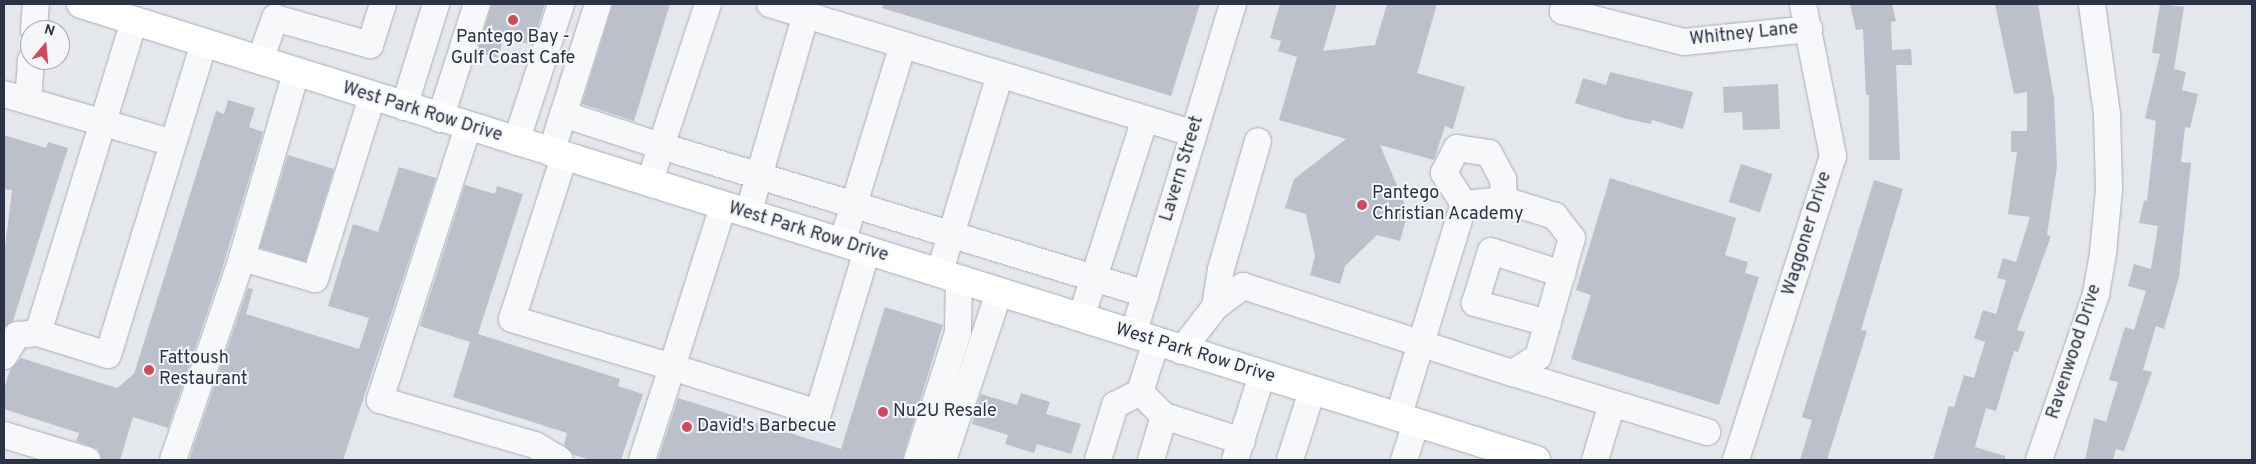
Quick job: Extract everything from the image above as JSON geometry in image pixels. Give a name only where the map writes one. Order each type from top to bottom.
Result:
[{"type":"main road","name":"West Park Row Drive","points":[[81,4],[440,119],[1536,460]]},
{"type":"street","points":[[35,20],[36,4]]},
{"type":"street","points":[[260,61],[275,11],[370,45],[383,4]]},
{"type":"street","points":[[404,107],[436,4]]},
{"type":"street","points":[[440,119],[477,4]]},
{"type":"street","points":[[516,142],[561,4]]},
{"type":"street","points":[[598,4],[563,114],[557,155],[512,319],[818,413],[868,252]]},
{"type":"street","points":[[650,183],[708,4]]},
{"type":"street","points":[[770,4],[1194,134]]},
{"type":"street","name":"Lavern Street","points":[[1140,392],[1157,343],[1146,294],[1233,4]]},
{"type":"street","name":"Waggoner Drive","points":[[1736,460],[1833,156],[1803,4]]},
{"type":"street","name":"Ravenwood Drive","points":[[2039,460],[2096,294],[2103,253],[2109,188],[2107,114],[2092,4]]},
{"type":"street","name":"Whitney Lane","points":[[1564,8],[1684,42],[1809,29]]},
{"type":"street","points":[[642,460],[672,367],[735,210],[758,175],[806,15]]},
{"type":"street","points":[[38,333],[134,21]]},
{"type":"street","points":[[4,356],[17,334],[38,333],[108,355],[204,44]]},
{"type":"street","points":[[842,243],[903,45]]},
{"type":"street","points":[[27,70],[16,97],[173,143]]},
{"type":"street","points":[[173,460],[242,258],[296,73]]},
{"type":"street","points":[[917,460],[958,332],[949,277],[950,234],[1000,75]]},
{"type":"street","points":[[242,258],[315,279],[372,97]]},
{"type":"street","points":[[563,114],[661,146],[1146,294]]},
{"type":"street","points":[[1081,318],[1093,278],[1100,267],[1145,119]]},
{"type":"street","points":[[468,127],[380,400],[535,445],[560,460]]},
{"type":"street","points":[[1215,307],[1221,270],[1258,141]]},
{"type":"street","points":[[1464,204],[1444,173],[1457,148],[1489,153],[1503,179],[1504,200]]},
{"type":"street","points":[[1464,204],[1504,200],[1555,216],[1572,238],[1538,357],[1513,373]]},
{"type":"street","points":[[1404,460],[1407,421],[1421,343],[1464,204]]},
{"type":"street","points":[[1548,323],[1475,302],[1491,251],[1562,274]]},
{"type":"street","points":[[1157,343],[1215,307],[1243,286],[1513,373],[1706,432]]},
{"type":"street","points":[[944,457],[999,293]]},
{"type":"street","points":[[1098,460],[1116,405],[1140,392],[1164,416],[1238,451],[1262,376]]},
{"type":"street","points":[[1290,460],[1312,391]]},
{"type":"street","points":[[1595,460],[1612,404]]},
{"type":"street","points":[[1151,460],[1164,416]]},
{"type":"street","points":[[4,435],[87,460]]},
{"type":"building","name":"Pantego Bay - Gulf Coast Cafe","points":[[492,4],[545,4],[532,45],[504,37],[498,58],[477,52]]},
{"type":"building","points":[[613,4],[670,4],[634,121],[582,104]]},
{"type":"building","points":[[883,4],[1200,4],[1171,96],[882,8]]},
{"type":"building","points":[[1280,4],[1337,4],[1323,51],[1375,45],[1387,4],[1437,4],[1417,73],[1465,87],[1453,129],[1445,126],[1434,160],[1380,145],[1408,212],[1400,241],[1377,235],[1345,266],[1340,284],[1310,275],[1315,256],[1306,214],[1285,208],[1294,179],[1346,139],[1279,120],[1297,57],[1278,51],[1281,41],[1270,38]]},
{"type":"building","points":[[1850,4],[1892,4],[1896,21],[1891,22],[1892,50],[1911,49],[1912,65],[1896,65],[1900,160],[1869,160],[1869,95],[1866,95],[1863,29],[1856,30]]},
{"type":"building","points":[[1995,4],[2038,4],[2054,98],[2057,166],[2047,235],[2051,236],[2017,330],[2025,332],[2018,352],[2014,351],[1996,411],[1986,408],[1975,447],[2005,456],[2005,460],[1933,460],[1949,406],[1954,407],[1964,375],[1974,378],[1985,342],[1974,338],[1983,310],[1996,314],[2006,280],[1997,278],[2003,258],[2016,262],[2030,217],[2008,214],[2017,152],[2011,152],[2011,131],[2027,131],[2027,92],[2014,94]]},
{"type":"building","points":[[2160,4],[2184,7],[2174,69],[2186,72],[2182,90],[2198,94],[2190,128],[2185,127],[2181,162],[2191,163],[2179,277],[2164,329],[2156,326],[2143,370],[2152,372],[2124,451],[2116,449],[2113,460],[2085,460],[2094,418],[2106,422],[2118,382],[2109,380],[2125,327],[2134,330],[2146,291],[2128,286],[2134,264],[2151,269],[2158,226],[2139,223],[2144,200],[2147,201],[2156,121],[2145,118],[2160,54],[2152,53]]},
{"type":"building","points":[[1610,72],[1693,92],[1683,129],[1652,120],[1651,124],[1627,119],[1575,103],[1583,78],[1606,85]]},
{"type":"building","points":[[1778,84],[1780,129],[1743,130],[1742,112],[1724,113],[1723,87]]},
{"type":"building","points":[[228,100],[255,108],[249,127],[263,132],[222,269],[168,428],[133,417],[120,460],[102,460],[98,449],[76,441],[79,433],[4,409],[4,389],[10,370],[21,358],[117,388],[134,374],[216,111],[224,114]]},
{"type":"building","points":[[4,135],[46,148],[48,142],[68,148],[13,321],[4,328],[4,256],[12,190],[4,189]]},
{"type":"building","points":[[288,155],[334,169],[306,262],[260,248]]},
{"type":"building","points":[[1741,164],[1772,174],[1760,212],[1729,202]]},
{"type":"building","points":[[399,167],[436,178],[343,460],[189,460],[248,288],[253,289],[246,314],[359,349],[369,318],[328,306],[353,224],[378,232]]},
{"type":"building","points":[[1610,178],[1736,218],[1725,255],[1748,262],[1745,273],[1759,277],[1719,405],[1571,359],[1591,295],[1576,290]]},
{"type":"building","points":[[1874,180],[1903,189],[1861,330],[1867,331],[1827,460],[1800,460],[1812,420],[1802,417]]},
{"type":"building","points":[[465,185],[495,194],[497,186],[523,194],[478,334],[620,379],[618,386],[643,394],[621,460],[591,460],[574,455],[564,445],[567,433],[453,397],[470,342],[420,326]]},
{"type":"building","points":[[885,307],[943,325],[902,460],[658,460],[678,398],[841,449]]},
{"type":"building","points":[[1021,393],[1050,402],[1046,414],[1081,424],[1071,454],[1037,444],[1034,453],[1005,444],[1008,435],[972,424],[981,394],[1017,405]]},
{"type":"place","name":"Pantego Bay - Gulf Coast Cafe","points":[[513,20]]},
{"type":"place","name":"Pantego Christian Academy","points":[[1362,205]]},
{"type":"place","name":"Fattoush Restaurant","points":[[149,370]]},
{"type":"place","name":"Nu2U Resale","points":[[883,412]]},
{"type":"place","name":"David's Barbecue","points":[[687,427]]}]
